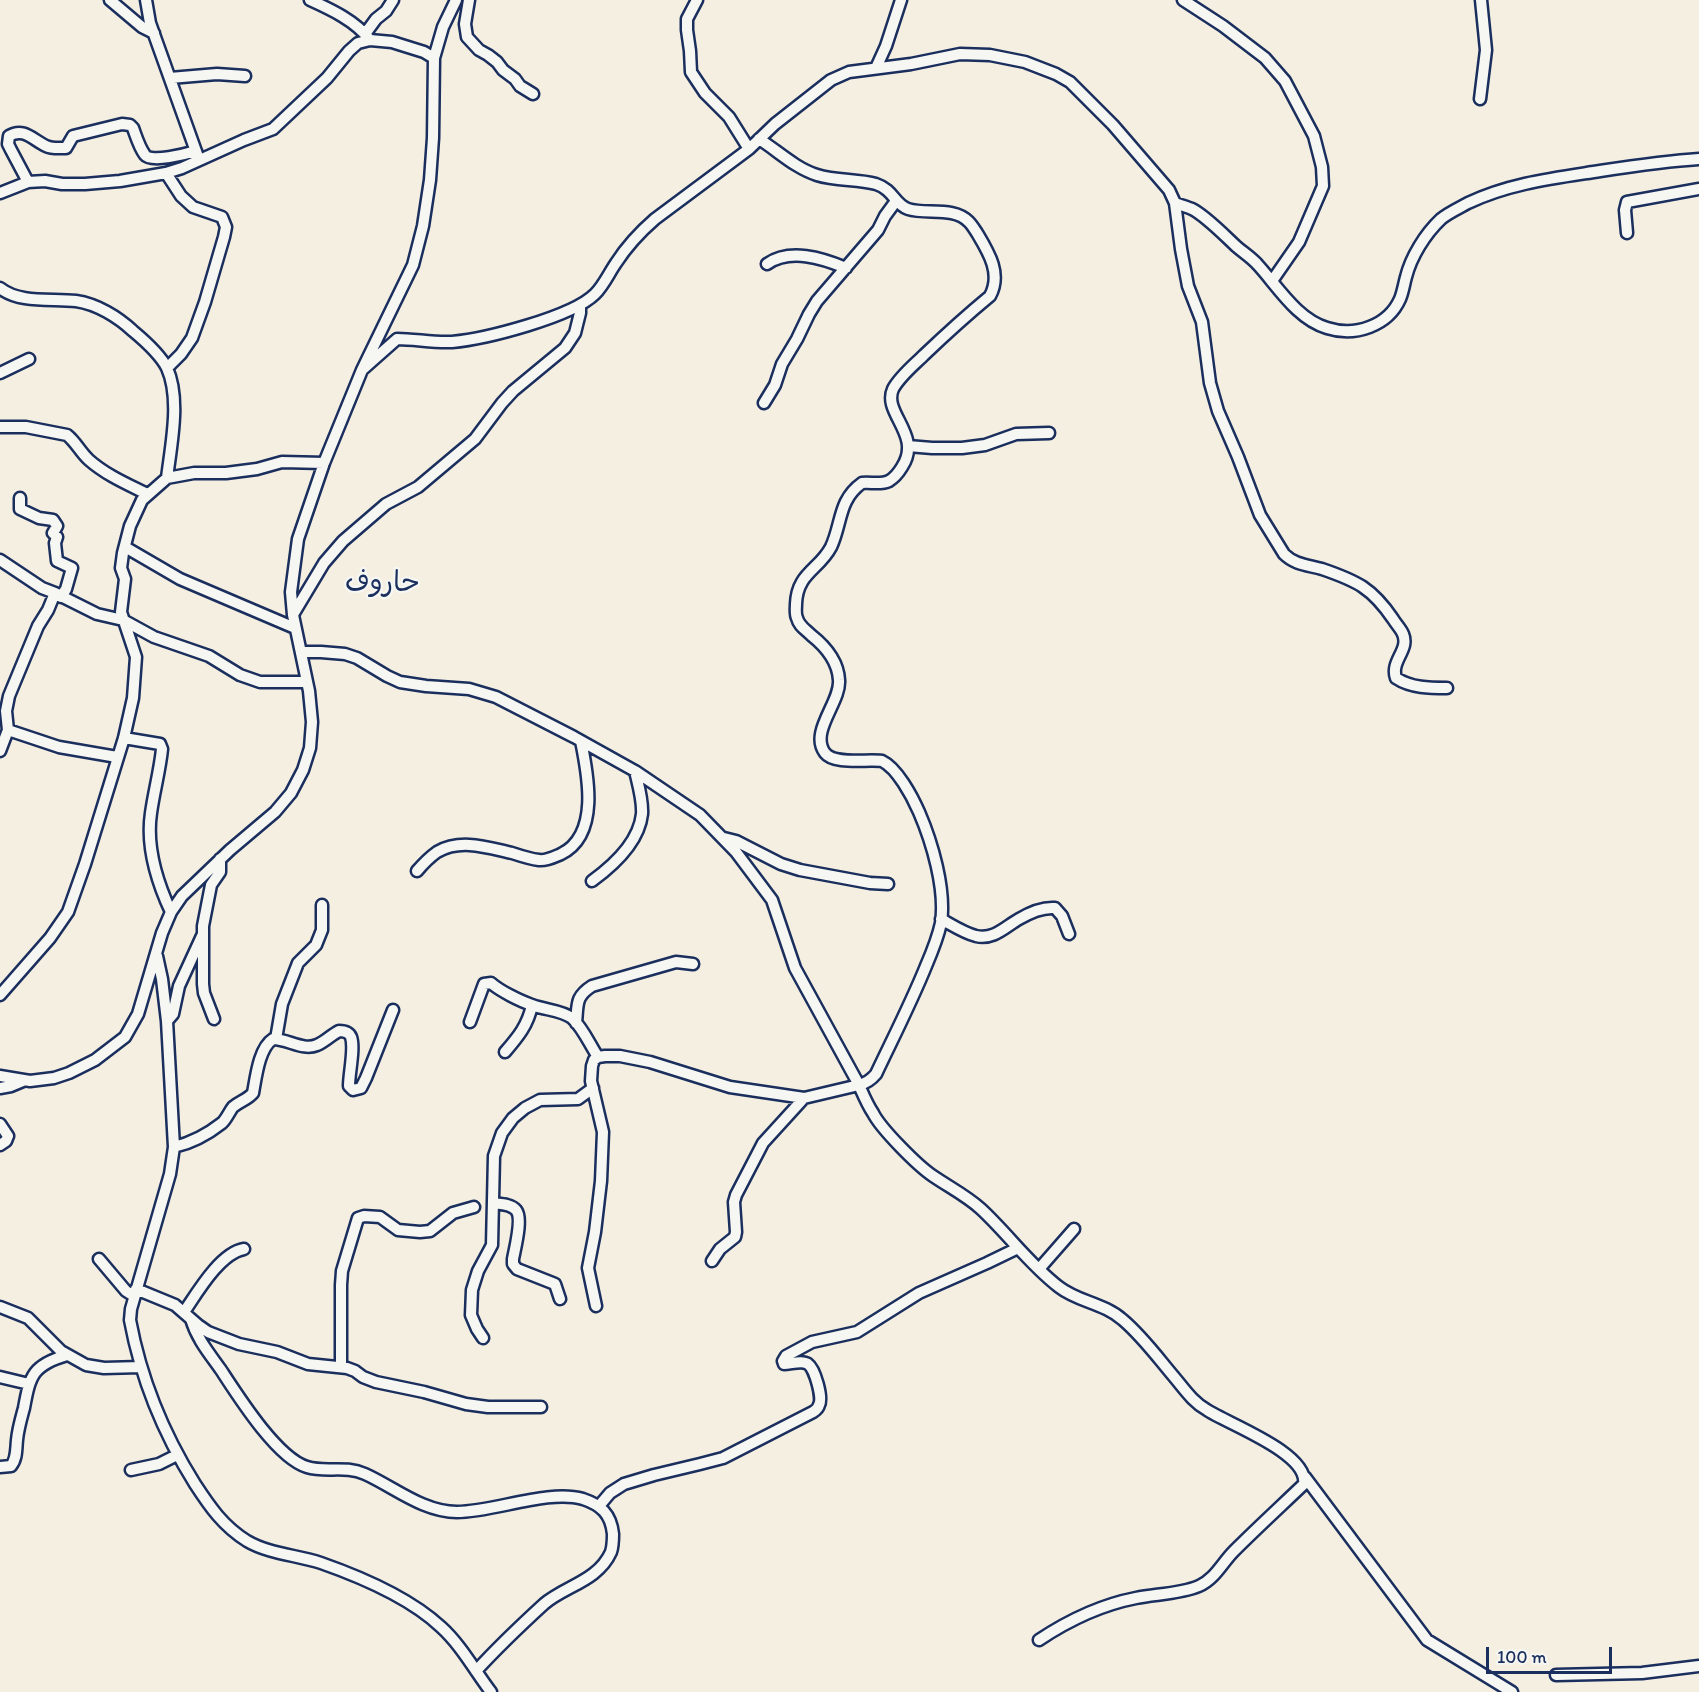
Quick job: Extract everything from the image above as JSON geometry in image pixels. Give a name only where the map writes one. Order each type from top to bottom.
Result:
[{"type":"street","points":[[110,0],[142,27],[154,33]]},
{"type":"street","points":[[146,0],[150,23],[197,156]]},
{"type":"street","points":[[310,0],[340,15],[367,37],[406,46],[434,58]]},
{"type":"street","points":[[0,192],[28,182],[97,183],[166,173],[197,156],[273,129],[327,78],[349,51],[367,37],[376,19],[386,11],[393,0]]},
{"type":"street","points":[[0,1076],[24,1081],[41,1080],[69,1073],[95,1060],[117,1045],[138,1014],[162,933],[171,912],[182,896],[220,859],[275,812],[298,782],[310,748],[312,722],[291,592],[298,539],[324,463],[362,370],[413,265],[423,226],[430,180],[434,58],[443,27],[456,0]]},
{"type":"street","points":[[469,0],[465,24],[466,37],[515,79],[519,86],[533,93]]},
{"type":"street","points":[[698,0],[687,19],[691,72],[705,93],[729,117],[749,149]]},
{"type":"street","points":[[876,68],[901,0]]},
{"type":"street","points":[[1183,0],[1223,26],[1265,58],[1285,81],[1314,136],[1322,167],[1323,186],[1299,242],[1272,281]]},
{"type":"street","points":[[1480,99],[1486,50],[1481,0]]},
{"type":"street","points":[[362,370],[396,339],[442,342],[473,339],[537,322],[580,305],[595,294],[632,240],[642,231],[749,149],[831,80],[849,72],[972,54],[1025,62],[1056,74],[1070,82],[1082,93],[1113,125],[1168,190],[1175,203],[1188,286],[1202,322],[1210,383],[1218,411],[1260,515],[1284,554],[1295,563],[1350,579],[1372,592],[1404,637],[1404,645],[1394,668],[1396,678],[1415,686],[1447,688]]},
{"type":"street","points":[[170,78],[217,74],[245,76]]},
{"type":"street","points":[[28,182],[8,144],[9,136],[13,134],[31,135],[46,146],[66,148],[73,136],[122,124],[133,128],[148,158],[197,156]]},
{"type":"street","points":[[596,1306],[588,1268],[601,1181],[603,1132],[591,1081],[594,1060],[598,1057],[620,1056],[650,1062],[730,1087],[804,1098],[867,1083],[876,1074],[920,982],[941,920],[942,896],[924,823],[914,801],[897,775],[889,765],[882,761],[833,759],[825,754],[822,748],[822,729],[825,718],[838,694],[840,682],[832,657],[802,628],[796,618],[796,598],[804,578],[828,552],[848,497],[855,488],[862,483],[879,483],[890,480],[907,459],[907,438],[892,404],[893,390],[918,360],[990,296],[995,287],[996,278],[990,257],[970,222],[962,217],[902,207],[891,192],[875,184],[826,177],[806,170],[759,139]]},
{"type":"street","points":[[1175,203],[1194,210],[1256,263],[1290,304],[1319,325],[1346,332],[1361,330],[1390,315],[1400,300],[1406,275],[1419,248],[1441,219],[1481,197],[1509,187],[1547,179],[1647,164],[1699,159]]},
{"type":"street","points":[[166,173],[193,207],[222,217],[226,227],[192,338],[167,368]]},
{"type":"street","points":[[1627,233],[1624,210],[1627,202],[1699,189]]},
{"type":"street","points":[[764,403],[775,385],[782,364],[808,314],[878,230],[896,201]]},
{"type":"street","points":[[767,264],[775,258],[795,255],[846,268]]},
{"type":"street","points":[[0,288],[5,292],[20,296],[88,304],[126,324],[150,346],[167,368],[174,395],[174,417],[167,478]]},
{"type":"street","points":[[293,615],[324,563],[343,541],[386,504],[418,487],[475,439],[513,392],[565,348],[575,333],[580,305]]},
{"type":"street","points":[[0,374],[29,359]]},
{"type":"street","points":[[0,428],[26,427],[67,435],[90,461],[111,476],[147,494]]},
{"type":"street","points":[[908,446],[962,448],[985,445],[1016,434],[1049,433]]},
{"type":"street","points":[[0,995],[50,938],[68,912],[124,738],[133,698],[136,668],[133,647],[121,612],[125,579],[121,568],[130,526],[137,509],[147,494],[167,478],[194,473],[226,473],[257,469],[282,462],[324,463]]},
{"type":"street","points":[[0,751],[8,730],[3,709],[32,641],[58,595],[66,589],[72,568],[57,561],[55,543],[57,537],[53,533],[57,526],[53,520],[39,518],[20,509],[20,498]]},
{"type":"street","points":[[125,547],[180,579],[296,628]]},
{"type":"street","points":[[0,560],[42,588],[97,614],[123,620],[154,637],[209,656],[240,675],[260,682],[307,682]]},
{"type":"street","points":[[300,652],[345,654],[357,658],[400,682],[481,692],[509,704],[635,771],[700,815],[723,838],[772,900],[795,968],[873,1114],[901,1146],[933,1176],[980,1208],[1039,1269],[1060,1287],[1111,1311],[1122,1319],[1194,1401],[1207,1411],[1259,1437],[1285,1454],[1301,1470],[1427,1640],[1512,1692]]},
{"type":"street","points":[[8,730],[59,747],[117,757]]},
{"type":"street","points":[[124,738],[160,744],[162,749],[150,823],[156,871],[171,912]]},
{"type":"street","points":[[417,871],[438,851],[459,845],[481,845],[538,860],[559,855],[572,847],[586,823],[588,807],[587,770],[581,741]]},
{"type":"street","points":[[592,881],[627,850],[640,823],[642,812],[635,771]]},
{"type":"street","points":[[723,838],[736,841],[790,867],[860,881],[888,884]]},
{"type":"street","points":[[214,1018],[202,984],[203,926],[213,881],[220,872],[220,859]]},
{"type":"street","points":[[276,1039],[282,1004],[298,963],[316,945],[322,930],[322,905]]},
{"type":"street","points":[[941,920],[973,936],[985,937],[993,935],[1019,918],[1042,909],[1055,908],[1062,916],[1069,934]]},
{"type":"street","points":[[167,1021],[173,1014],[179,986],[203,934]]},
{"type":"street","points":[[156,955],[162,979],[167,1021],[174,1147],[170,1174],[130,1309],[130,1320],[141,1367],[155,1409],[177,1455],[211,1510],[234,1532],[255,1546],[308,1558],[341,1570],[407,1603],[442,1628],[491,1692]]},
{"type":"street","points":[[576,1023],[578,1000],[582,992],[592,986],[676,962],[693,963]]},
{"type":"street","points":[[470,1022],[484,984],[491,983],[499,990],[532,1005],[571,1018],[598,1057]]},
{"type":"street","points":[[505,1052],[523,1030],[532,1005]]},
{"type":"street","points":[[174,1147],[190,1143],[223,1122],[232,1108],[253,1093],[263,1052],[270,1040],[276,1039],[310,1048],[339,1031],[347,1033],[351,1036],[352,1047],[349,1086],[353,1090],[358,1090],[366,1078],[393,1010]]},
{"type":"street","points":[[0,1088],[24,1081]]},
{"type":"street","points":[[483,1338],[471,1315],[472,1290],[478,1271],[492,1245],[494,1156],[501,1133],[513,1118],[540,1100],[578,1099],[593,1088]]},
{"type":"street","points":[[712,1261],[720,1250],[735,1237],[737,1223],[734,1202],[752,1162],[763,1143],[804,1098]]},
{"type":"street","points":[[0,1124],[8,1136],[6,1142],[0,1145]]},
{"type":"street","points":[[493,1203],[512,1207],[520,1218],[513,1264],[517,1269],[555,1284],[560,1299]]},
{"type":"street","points":[[341,1367],[340,1285],[358,1218],[380,1217],[398,1230],[420,1232],[430,1231],[453,1213],[474,1207]]},
{"type":"street","points":[[1039,1269],[1074,1229]]},
{"type":"street","points":[[600,1506],[610,1493],[624,1484],[654,1474],[723,1458],[813,1412],[820,1403],[812,1368],[804,1362],[784,1364],[786,1356],[812,1342],[857,1332],[919,1293],[1018,1248]]},
{"type":"street","points":[[188,1316],[212,1274],[223,1260],[238,1250],[244,1249]]},
{"type":"street","points":[[99,1259],[126,1291],[175,1305],[208,1332],[239,1344],[277,1352],[308,1364],[341,1367],[356,1371],[363,1377],[376,1382],[466,1404],[488,1407],[542,1407]]},
{"type":"street","points":[[0,1307],[28,1318],[67,1355],[86,1365],[95,1368],[118,1369],[141,1367]]},
{"type":"street","points":[[188,1316],[202,1345],[241,1403],[270,1438],[288,1455],[306,1467],[356,1470],[409,1498],[444,1511],[465,1511],[559,1497],[582,1499],[600,1506],[606,1512],[611,1522],[613,1542],[608,1557],[586,1579],[554,1596],[499,1646],[476,1671]]},
{"type":"street","points":[[0,1467],[11,1466],[15,1461],[17,1436],[33,1374],[38,1368],[67,1355]]},
{"type":"street","points":[[0,1377],[29,1384]]},
{"type":"street","points":[[131,1470],[159,1464],[177,1455]]},
{"type":"street","points":[[1039,1640],[1073,1619],[1090,1612],[1129,1600],[1192,1588],[1208,1581],[1233,1552],[1304,1484],[1305,1477]]},
{"type":"street","points":[[1556,1675],[1641,1673],[1699,1666]]},
{"type":"district","name":"حاروف","points":[[382,584]]}]
